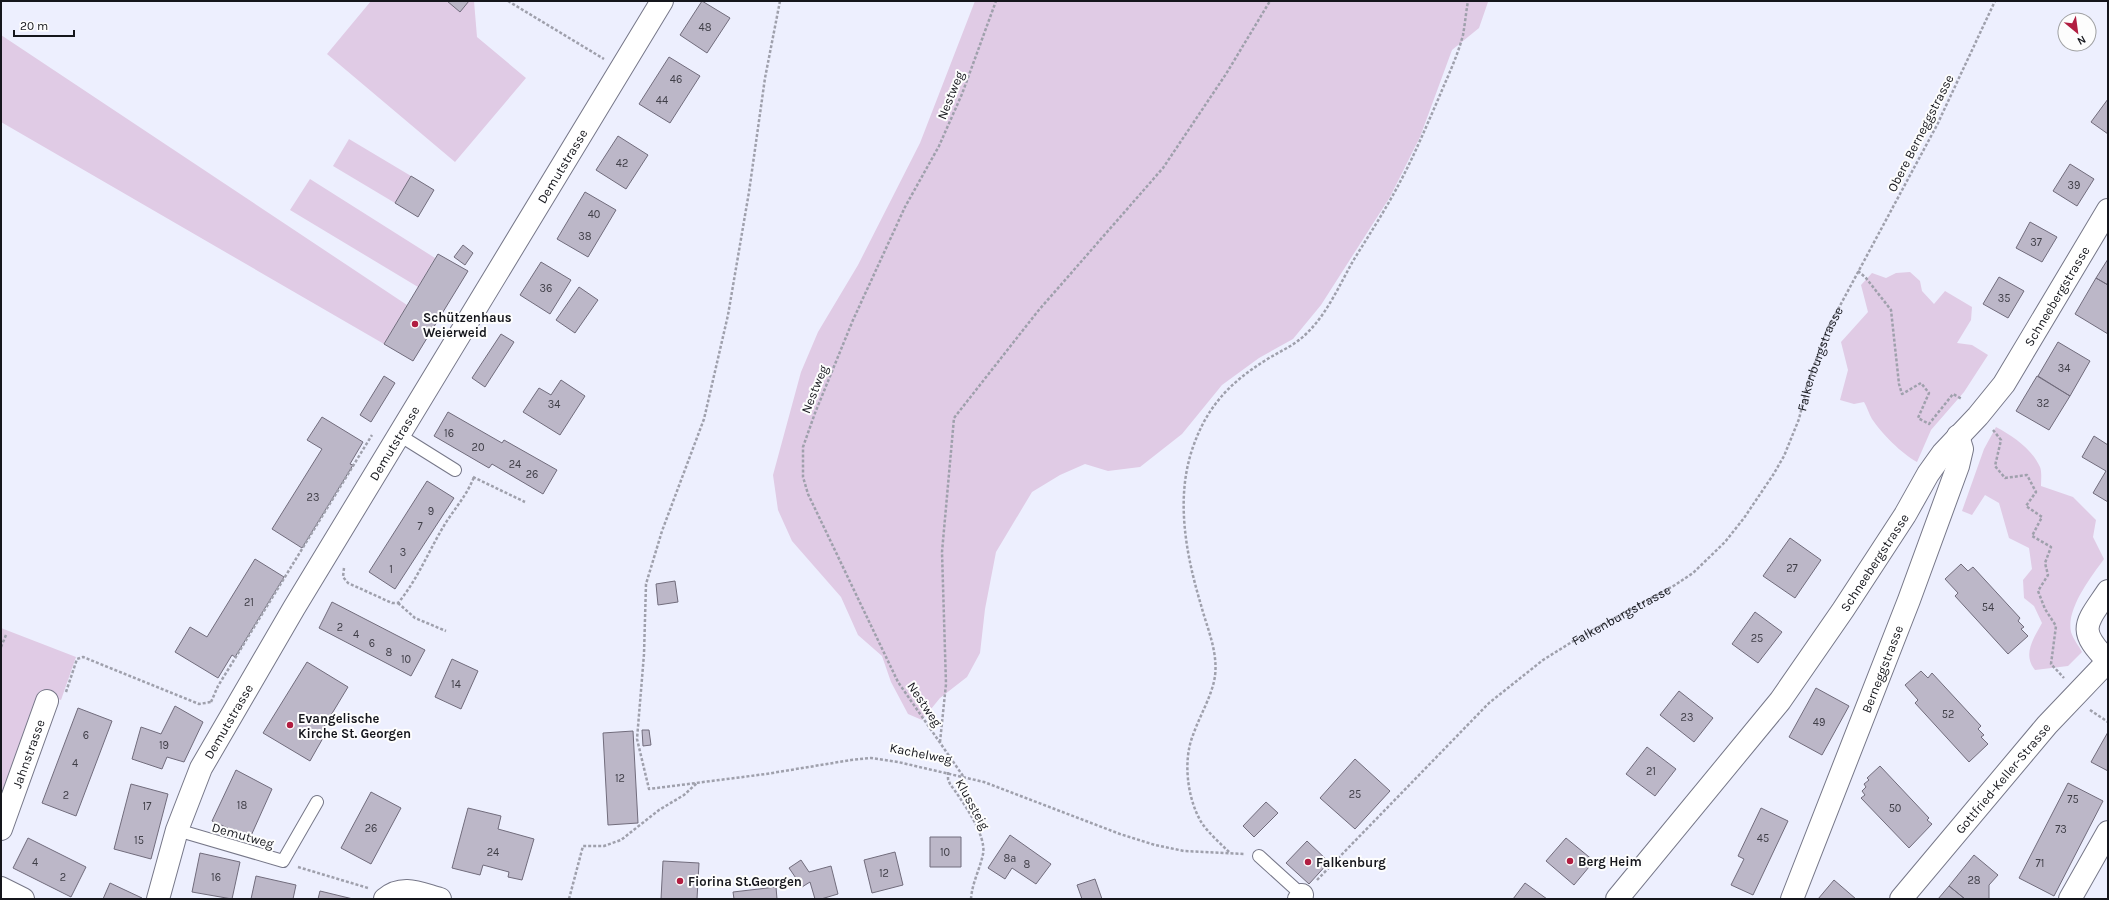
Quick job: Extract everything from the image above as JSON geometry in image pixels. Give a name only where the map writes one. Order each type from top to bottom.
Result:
[{"type":"street","name":"Demutstrasse","points":[[158,899],[176,830],[201,768],[294,608],[662,1]]},
{"type":"street","name":"Schneebergstrasse","points":[[1617,899],[1780,701],[1843,610],[1905,515],[1928,474],[1958,436],[1978,416],[2004,384],[2108,210]]},
{"type":"street","name":"Berneggstrasse","points":[[1792,899],[1909,600],[1958,466],[1962,449],[1958,436]]},
{"type":"street","points":[[2108,591],[2088,621],[2087,628],[2091,642],[2108,661]]},
{"type":"street","name":"Gottfried-Keller-Strasse","points":[[1900,899],[2047,725],[2108,661]]},
{"type":"street","name":"Jahnstrasse","points":[[1,829],[56,698]]},
{"type":"street","points":[[2070,899],[2108,832]]},
{"type":"street","points":[[1,888],[23,899]]},
{"type":"street","points":[[388,897],[410,890],[440,899]]},
{"type":"lane","points":[[399,435],[455,470]]},
{"type":"lane","name":"Demutweg","points":[[176,830],[283,862],[317,802]]},
{"type":"lane","points":[[1259,856],[1301,897]]},
{"type":"path","points":[[508,1],[620,69]]},
{"type":"path","name":"Kachelweg","points":[[780,1],[764,78],[749,192],[728,315],[704,419],[662,531],[646,584],[644,654],[637,739],[649,789],[766,774],[871,758],[948,772],[984,782],[1137,840],[1184,851],[1229,853],[1201,821],[1192,798],[1189,782],[1188,766],[1192,737],[1212,689],[1215,665],[1214,652],[1196,586],[1187,542],[1184,502],[1187,469],[1192,450],[1208,413],[1229,387],[1262,363],[1295,344],[1307,334],[1323,314],[1389,201],[1420,142],[1455,61],[1463,34],[1468,1]]},
{"type":"path","name":"Nestweg","points":[[963,776],[898,682],[818,517],[803,477],[803,447],[852,320],[905,206],[939,146],[959,101],[996,1]]},
{"type":"path","points":[[940,742],[946,684],[942,552],[954,418],[1038,311],[1164,168],[1226,74],[1270,1]]},
{"type":"path","name":"Obere Berneggstrasse","points":[[1858,271],[1937,125],[1996,1]]},
{"type":"path","points":[[1858,271],[1866,278],[1892,310],[1899,384],[1902,394],[1921,383],[1929,393],[1918,418],[1929,424],[1953,394],[1962,399]]},
{"type":"path","name":"Falkenburgstrasse","points":[[1301,897],[1484,708],[1517,679],[1575,640],[1675,586],[1693,573],[1725,542],[1744,518],[1784,456],[1799,419],[1818,351],[1828,328],[1858,271]]},
{"type":"path","points":[[211,702],[218,686],[376,428]]},
{"type":"path","points":[[1994,432],[2001,440],[1995,466],[2004,478],[2027,475],[2036,492],[2026,506],[2042,517],[2032,536],[2051,547],[2045,564],[2048,575],[2038,591],[2045,609],[2056,626],[2051,664],[2063,677]]},
{"type":"path","points":[[455,470],[462,470],[525,502]]},
{"type":"path","points":[[398,603],[409,590],[445,523],[464,498],[474,477]]},
{"type":"path","points":[[344,565],[343,577],[348,583],[392,603],[398,603],[415,618],[446,631]]},
{"type":"path","points":[[1,647],[6,635]]},
{"type":"path","points":[[56,698],[77,659],[83,657],[199,704]]},
{"type":"path","points":[[2089,710],[2108,722]]},
{"type":"path","name":"Klussteig","points":[[948,772],[947,776],[950,784],[972,817],[982,842],[983,854],[971,892],[971,899]]},
{"type":"path","points":[[569,899],[583,846],[604,846],[621,840],[659,810],[684,795],[697,783]]},
{"type":"path","points":[[283,862],[367,888]]},
{"type":"shaded area","points":[[371,1],[474,1],[477,37],[526,78],[455,162],[327,54]]},
{"type":"shaded area","points":[[975,1],[1488,2],[1479,28],[1452,50],[1420,137],[1390,197],[1321,305],[1293,339],[1259,358],[1222,385],[1182,434],[1140,467],[1108,471],[1085,464],[1060,475],[1032,492],[996,552],[985,609],[980,653],[967,677],[940,698],[922,720],[908,714],[891,682],[882,656],[858,635],[841,597],[792,541],[778,510],[773,475],[801,372],[818,332],[858,265],[920,143]]},
{"type":"shaded area","points":[[1,35],[407,305],[384,344],[1,122]]},
{"type":"shaded area","points":[[349,139],[411,176],[395,203],[333,166]]},
{"type":"shaded area","points":[[310,179],[435,258],[418,287],[290,210]]},
{"type":"shaded area","points":[[1910,272],[1920,281],[1922,291],[1934,304],[1945,291],[1972,307],[1971,320],[1957,343],[1972,345],[1988,355],[1964,392],[1931,430],[1917,462],[1892,443],[1881,431],[1872,419],[1864,402],[1854,404],[1840,400],[1848,370],[1841,342],[1868,312],[1861,285],[1872,273],[1886,278],[1896,273]]},
{"type":"shaded area","points":[[1996,427],[2015,439],[2037,460],[2041,469],[2041,486],[2073,497],[2096,520],[2093,537],[2104,559],[2081,594],[2072,613],[2070,623],[2071,632],[2082,652],[2068,666],[2035,670],[2031,664],[2029,652],[2033,640],[2042,623],[2034,606],[2024,598],[2023,580],[2032,569],[2029,548],[2009,538],[1999,503],[1985,495],[1972,515],[1962,511],[1984,449]]},
{"type":"shaded area","points":[[1,628],[76,657],[61,700],[39,693],[1,797]]},
{"type":"building","points":[[447,1],[469,1],[460,12]]},
{"type":"building","points":[[702,1],[730,18],[707,53],[680,35]]},
{"type":"building","points":[[669,57],[700,76],[670,123],[639,104]]},
{"type":"building","points":[[2108,99],[2108,134],[2091,122]]},
{"type":"building","points":[[618,136],[648,155],[626,189],[596,170]]},
{"type":"building","points":[[2070,164],[2094,179],[2077,206],[2053,191]]},
{"type":"building","points":[[411,176],[434,190],[418,217],[395,203]]},
{"type":"building","points":[[585,192],[616,210],[588,257],[557,239]]},
{"type":"building","points":[[2030,222],[2057,237],[2042,262],[2016,248]]},
{"type":"building","points":[[463,245],[473,253],[465,265],[454,257]]},
{"type":"building","name":"Schützenhaus Weierweid","points":[[438,254],[468,271],[413,361],[384,344]]},
{"type":"building","points":[[2108,259],[2108,285],[2096,278]]},
{"type":"building","points":[[541,262],[571,280],[550,314],[520,295]]},
{"type":"building","points":[[1999,277],[2024,291],[2008,318],[1983,304]]},
{"type":"building","points":[[2096,278],[2108,285],[2108,334],[2075,314]]},
{"type":"building","points":[[579,287],[598,300],[575,333],[556,320]]},
{"type":"building","points":[[501,334],[514,342],[485,387],[472,378]]},
{"type":"building","points":[[2058,342],[2090,361],[2070,396],[2038,376]]},
{"type":"building","points":[[384,376],[395,383],[371,422],[360,415]]},
{"type":"building","points":[[2037,376],[2070,396],[2049,430],[2016,411]]},
{"type":"building","points":[[561,380],[585,396],[560,435],[523,412],[539,388],[551,395]]},
{"type":"building","points":[[448,412],[502,443],[504,440],[557,470],[543,494],[492,464],[489,468],[434,436]]},
{"type":"building","points":[[322,417],[363,442],[350,464],[353,465],[302,548],[272,529],[322,449],[307,440]]},
{"type":"building","points":[[2094,436],[2108,445],[2108,502],[2093,493],[2106,471],[2082,457]]},
{"type":"building","points":[[427,481],[454,498],[395,589],[369,572]]},
{"type":"building","points":[[1790,538],[1821,560],[1795,598],[1763,576]]},
{"type":"building","points":[[255,559],[284,577],[235,657],[232,655],[218,678],[175,652],[190,627],[207,637]]},
{"type":"building","points":[[1961,564],[1968,571],[1973,567],[2020,618],[2018,621],[2024,627],[2021,629],[2028,636],[2008,654],[1955,596],[1958,593],[1945,579]]},
{"type":"building","points":[[675,581],[678,602],[658,605],[656,584]]},
{"type":"building","points":[[332,602],[425,650],[411,676],[319,628]]},
{"type":"building","points":[[1755,612],[1782,632],[1758,663],[1732,644]]},
{"type":"building","points":[[452,659],[478,671],[461,709],[435,697]]},
{"type":"building","points":[[307,662],[348,687],[319,735],[323,738],[310,761],[263,733]]},
{"type":"building","points":[[1921,671],[1928,678],[1932,673],[1981,726],[1978,729],[1984,735],[1981,737],[1988,744],[1969,762],[1915,703],[1918,700],[1905,685]]},
{"type":"building","points":[[1816,688],[1849,706],[1822,755],[1789,737]]},
{"type":"building","points":[[1679,691],[1713,718],[1694,742],[1660,715]]},
{"type":"building","points":[[175,706],[203,722],[184,762],[167,757],[162,769],[132,759],[141,727],[161,734]]},
{"type":"building","points":[[78,708],[112,721],[76,816],[42,803]]},
{"type":"building","points":[[642,730],[649,730],[651,745],[643,746]]},
{"type":"building","points":[[633,731],[638,823],[608,825],[603,733]]},
{"type":"building","points":[[2108,732],[2108,771],[2091,762]]},
{"type":"building","points":[[1647,747],[1676,769],[1655,796],[1626,774]]},
{"type":"building","name":"Falkenburg","points":[[1355,759],[1390,791],[1355,829],[1320,798]]},
{"type":"building","points":[[1880,766],[1929,818],[1927,820],[1932,824],[1909,848],[1861,798],[1865,795],[1862,791],[1866,787],[1864,784],[1869,780],[1867,778]]},
{"type":"building","points":[[236,770],[272,789],[250,838],[212,821]]},
{"type":"building","points":[[2068,783],[2103,801],[2054,896],[2019,878]]},
{"type":"building","points":[[131,784],[168,794],[151,859],[114,849]]},
{"type":"building","points":[[371,792],[401,808],[371,864],[341,848]]},
{"type":"building","points":[[1266,802],[1278,813],[1254,837],[1243,826]]},
{"type":"building","points":[[468,808],[501,816],[498,829],[534,839],[522,880],[508,877],[509,872],[483,865],[480,875],[452,868]]},
{"type":"building","points":[[1761,808],[1788,821],[1753,895],[1731,885],[1744,859],[1738,856]]},
{"type":"building","points":[[1010,835],[1051,864],[1036,884],[1012,868],[1005,879],[988,868]]},
{"type":"building","points":[[930,837],[961,837],[961,867],[930,867]]},
{"type":"building","points":[[28,838],[86,867],[71,897],[13,868]]},
{"type":"building","name":"Berg Heim","points":[[1566,838],[1594,861],[1574,885],[1546,861]]},
{"type":"building","name":"Falkenburg","points":[[1307,841],[1329,862],[1309,884],[1286,863]]},
{"type":"building","points":[[895,852],[903,885],[872,893],[864,860]]},
{"type":"building","points":[[200,853],[240,862],[232,899],[192,892]]},
{"type":"building","points":[[1974,855],[1998,875],[1989,885],[1989,899],[1965,899],[1949,886]]},
{"type":"building","points":[[801,860],[809,872],[831,866],[838,894],[821,899],[815,899],[810,882],[802,887],[789,868]]},
{"type":"building","name":"Fiorina St.Georgen","points":[[663,861],[699,863],[697,899],[661,899]]},
{"type":"building","points":[[256,876],[296,885],[293,899],[251,899]]},
{"type":"building","points":[[1095,879],[1102,899],[1082,899],[1077,885]]},
{"type":"building","points":[[1834,880],[1856,899],[1818,899]]},
{"type":"building","points":[[110,883],[142,898],[142,899],[103,899]]},
{"type":"building","points":[[1525,883],[1547,899],[1513,899]]},
{"type":"building","points":[[1949,886],[1965,899],[1938,899]]},
{"type":"building","points":[[776,887],[777,899],[734,899],[733,892]]},
{"type":"building","points":[[320,891],[353,899],[318,899]]},
{"type":"place","name":"Schützenhaus Weierweid","points":[[415,324]]},
{"type":"place","name":"Evangelische Kirche St. Georgen","points":[[290,725]]},
{"type":"place","name":"Berg Heim","points":[[1570,861]]},
{"type":"place","name":"Falkenburg","points":[[1308,862]]},
{"type":"place","name":"Fiorina St.Georgen","points":[[680,881]]}]
